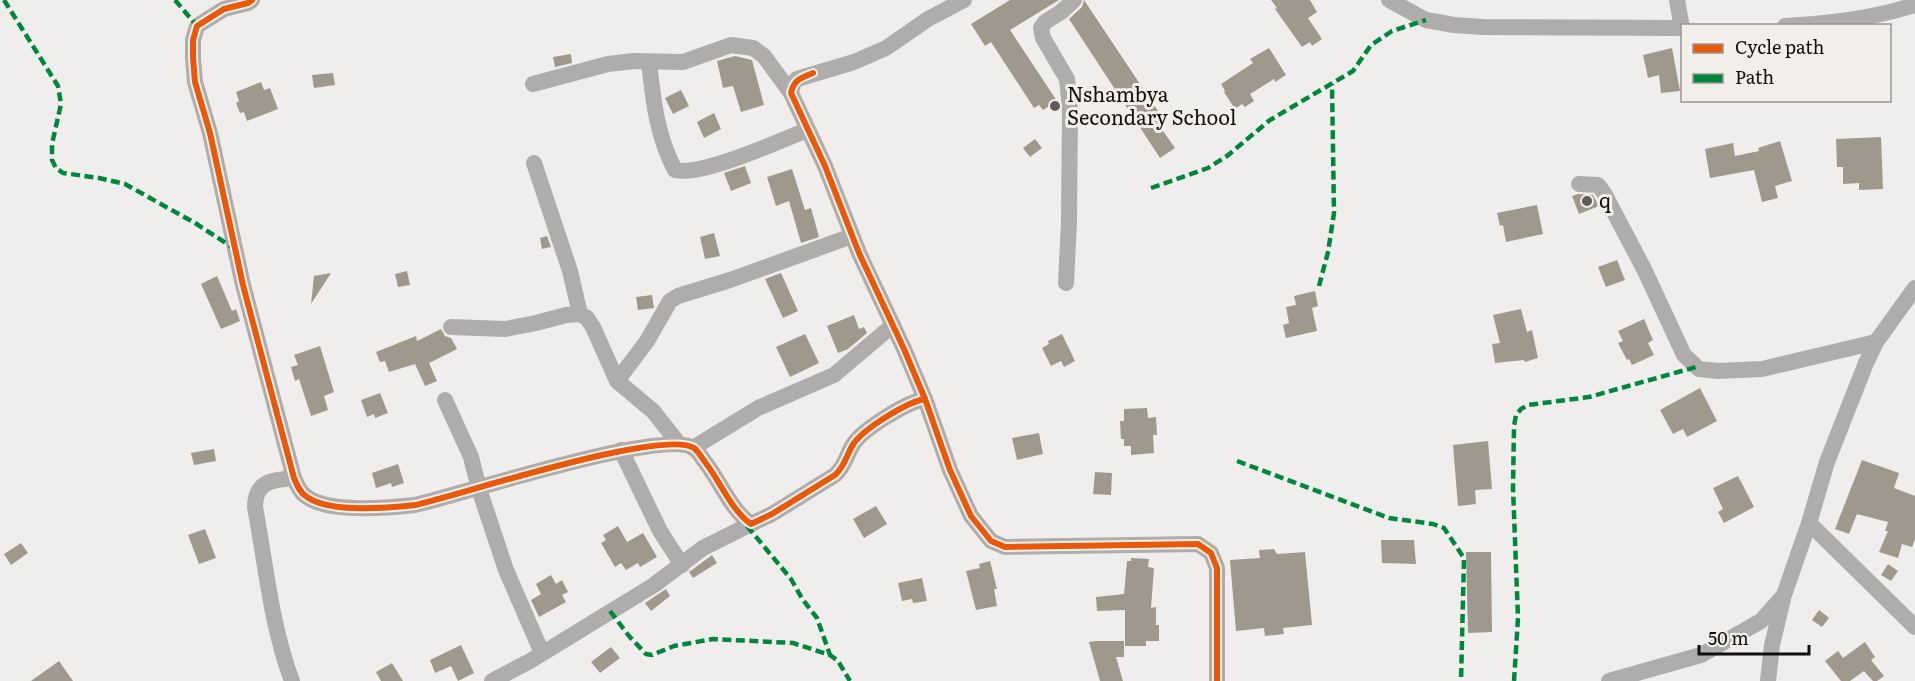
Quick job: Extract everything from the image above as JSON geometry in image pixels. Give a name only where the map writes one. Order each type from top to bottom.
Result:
[{"type":"street","points":[[252,0],[224,9],[197,26],[193,40],[195,81],[210,133],[243,285],[294,478],[305,497],[321,505],[386,508],[415,505],[621,450],[686,446],[758,408],[834,375],[893,326]]},
{"type":"street","points":[[791,93],[797,79],[854,62],[886,48],[928,19],[964,0]]},
{"type":"street","points":[[1066,283],[1070,109],[1067,79],[1043,38],[1041,28],[1045,22],[1074,0]]},
{"type":"street","points":[[1389,0],[1426,20],[1454,25],[1681,28]]},
{"type":"street","points":[[1677,0],[1681,24]]},
{"type":"street","points":[[1822,24],[1840,23],[1915,6]]},
{"type":"street","points":[[534,84],[608,64],[683,62],[731,45],[753,48],[764,56],[791,93],[825,166],[852,236],[925,399],[950,470],[971,516],[991,541],[1005,547],[1198,544],[1211,553],[1217,568],[1217,681]]},
{"type":"street","points":[[649,62],[652,98],[660,135],[675,170],[689,172],[708,168],[807,130]]},
{"type":"street","points":[[534,163],[570,271],[580,314]]},
{"type":"street","points":[[1579,184],[1598,185],[1604,193],[1644,269],[1680,348],[1691,363],[1700,369],[1718,371],[1762,369],[1876,342]]},
{"type":"street","points":[[617,381],[647,341],[670,301],[678,296],[730,280],[852,236]]},
{"type":"street","points":[[1768,681],[1772,645],[1784,595],[1827,462],[1876,342],[1915,288]]},
{"type":"street","points":[[451,327],[506,329],[536,324],[566,315],[580,314],[587,318],[617,381],[652,411],[711,470],[741,514],[751,524]]},
{"type":"street","points":[[492,681],[542,654],[654,585],[703,548],[772,514],[835,475],[842,468],[851,448],[862,434],[910,403],[925,399]]},
{"type":"street","points":[[445,400],[471,457],[479,489],[506,570],[542,654]]},
{"type":"street","points":[[621,450],[660,531],[682,565]]},
{"type":"street","points":[[292,681],[274,623],[255,496],[260,488],[269,481],[294,478]]},
{"type":"street","points":[[1809,523],[1915,627]]},
{"type":"street","points":[[1609,681],[1701,655],[1761,621],[1784,595]]},
{"type":"building","points":[[1010,0],[1059,0],[1010,30],[1057,101],[1043,110],[1039,105],[1034,108],[991,42],[985,46],[971,24]]},
{"type":"building","points":[[1084,0],[1160,114],[1154,118],[1175,148],[1160,158],[1069,19],[1082,7]]},
{"type":"building","points":[[1271,0],[1310,0],[1317,12],[1308,18],[1322,39],[1312,46],[1310,42],[1302,47]]},
{"type":"building","points":[[1269,48],[1286,75],[1275,82],[1274,79],[1250,94],[1254,101],[1245,107],[1242,104],[1235,109],[1221,84],[1253,63],[1250,59]]},
{"type":"building","points":[[1672,48],[1680,91],[1661,93],[1659,75],[1648,78],[1643,55]]},
{"type":"building","points":[[571,54],[572,63],[555,67],[553,57]]},
{"type":"building","points":[[735,56],[752,60],[764,105],[741,112],[733,86],[723,88],[717,61]]},
{"type":"building","points":[[333,73],[335,85],[314,88],[312,75]]},
{"type":"building","points":[[261,82],[264,90],[270,88],[278,109],[247,121],[244,112],[240,113],[236,103],[239,101],[236,92]]},
{"type":"building","points":[[681,90],[689,106],[673,114],[665,98]]},
{"type":"building","points":[[714,113],[721,129],[704,138],[697,122]]},
{"type":"building","points":[[1881,137],[1883,189],[1859,190],[1859,183],[1843,184],[1843,167],[1837,167],[1836,139]]},
{"type":"building","points":[[1035,139],[1042,148],[1030,157],[1023,148]]},
{"type":"building","points":[[1780,141],[1792,181],[1775,186],[1778,198],[1762,202],[1754,170],[1710,178],[1705,149],[1733,143],[1735,156],[1759,151],[1758,148]]},
{"type":"building","points":[[745,166],[751,183],[731,191],[724,173]]},
{"type":"building","points":[[792,169],[805,210],[811,208],[819,237],[801,243],[789,201],[776,206],[767,177]]},
{"type":"building","name":"q","points":[[1593,195],[1599,206],[1579,214],[1572,196]]},
{"type":"building","points":[[1537,205],[1543,234],[1506,242],[1503,225],[1500,226],[1497,213]]},
{"type":"building","points":[[714,233],[720,256],[705,259],[700,237]]},
{"type":"building","points":[[547,236],[551,247],[542,249],[540,238]]},
{"type":"building","points":[[1617,260],[1625,280],[1606,287],[1598,267]]},
{"type":"building","points":[[407,271],[410,285],[398,287],[395,274]]},
{"type":"building","points":[[331,273],[311,304],[314,276]]},
{"type":"building","points":[[781,273],[798,311],[783,318],[765,279]]},
{"type":"building","points":[[217,276],[232,311],[236,309],[240,321],[221,329],[201,284]]},
{"type":"building","points":[[1315,291],[1318,306],[1312,308],[1317,331],[1286,338],[1283,325],[1289,323],[1286,307],[1296,305],[1294,296]]},
{"type":"building","points":[[652,295],[654,308],[638,310],[636,297]]},
{"type":"building","points":[[1521,309],[1527,332],[1532,330],[1538,358],[1525,362],[1524,360],[1495,363],[1492,344],[1500,343],[1493,315]]},
{"type":"building","points":[[854,315],[859,329],[864,327],[867,333],[848,349],[838,353],[827,326]]},
{"type":"building","points":[[1644,319],[1653,340],[1648,343],[1654,355],[1632,365],[1618,343],[1623,341],[1618,331]]},
{"type":"building","points":[[441,329],[445,336],[451,338],[457,349],[429,363],[437,381],[425,386],[415,364],[389,372],[385,361],[380,362],[376,352],[416,336],[417,341]]},
{"type":"building","points":[[805,334],[819,363],[790,377],[776,347]]},
{"type":"building","points":[[1062,334],[1075,361],[1064,367],[1061,361],[1051,366],[1042,348],[1049,344],[1048,341]]},
{"type":"building","points":[[320,346],[334,392],[324,396],[328,410],[311,416],[299,379],[295,381],[291,367],[298,365],[294,355]]},
{"type":"building","points":[[1700,388],[1717,421],[1687,437],[1683,429],[1673,434],[1660,410]]},
{"type":"building","points":[[380,393],[388,413],[375,418],[374,414],[367,417],[361,400]]},
{"type":"building","points":[[1147,408],[1148,418],[1156,417],[1157,435],[1153,435],[1154,453],[1131,455],[1131,446],[1124,446],[1124,439],[1121,439],[1120,421],[1124,421],[1124,409]]},
{"type":"building","points":[[1039,433],[1043,454],[1017,460],[1012,438]]},
{"type":"building","points":[[1488,441],[1492,489],[1475,490],[1476,504],[1458,506],[1453,445]]},
{"type":"building","points":[[214,449],[216,461],[194,465],[191,453]]},
{"type":"building","points":[[1862,460],[1899,473],[1894,488],[1915,496],[1915,539],[1912,547],[1902,544],[1898,558],[1879,552],[1888,531],[1885,531],[1888,522],[1857,514],[1849,534],[1835,529]]},
{"type":"building","points":[[398,464],[404,483],[392,487],[391,483],[376,488],[372,473]]},
{"type":"building","points":[[1095,472],[1112,473],[1111,495],[1093,494]]},
{"type":"building","points":[[1738,476],[1754,507],[1724,523],[1718,512],[1723,509],[1713,488]]},
{"type":"building","points":[[876,506],[887,524],[864,538],[853,519]]},
{"type":"building","points":[[618,526],[627,542],[643,533],[657,557],[640,567],[638,563],[626,570],[621,563],[615,567],[601,543],[606,540],[603,535]]},
{"type":"building","points":[[205,529],[216,558],[199,564],[188,535]]},
{"type":"building","points":[[1381,540],[1414,540],[1416,564],[1382,563]]},
{"type":"building","points":[[21,543],[28,553],[11,565],[4,554]]},
{"type":"building","points":[[1274,549],[1277,554],[1305,552],[1312,625],[1283,628],[1284,634],[1265,636],[1264,628],[1236,631],[1230,560],[1260,558],[1259,550]]},
{"type":"building","points":[[1466,552],[1491,552],[1492,632],[1468,633]]},
{"type":"building","points":[[712,555],[717,563],[693,578],[689,572]]},
{"type":"building","points":[[1131,558],[1149,559],[1148,567],[1154,568],[1151,608],[1156,607],[1159,641],[1146,641],[1146,646],[1125,646],[1125,610],[1097,611],[1096,597],[1124,594],[1127,561],[1131,561]]},
{"type":"building","points":[[990,561],[997,589],[994,589],[997,606],[976,610],[966,571],[980,568],[979,564]]},
{"type":"building","points":[[1888,564],[1898,571],[1891,581],[1881,575]]},
{"type":"building","points":[[551,575],[556,584],[562,580],[568,592],[562,595],[566,602],[539,617],[531,600],[541,594],[536,584]]},
{"type":"building","points":[[922,578],[927,601],[913,603],[912,599],[902,601],[898,583]]},
{"type":"building","points":[[666,589],[670,596],[651,611],[645,603]]},
{"type":"building","points":[[1819,610],[1829,618],[1822,627],[1812,620]]},
{"type":"building","points":[[1124,641],[1124,657],[1116,657],[1123,681],[1100,681],[1089,642]]},
{"type":"building","points":[[1865,642],[1875,657],[1871,660],[1884,676],[1873,681],[1864,671],[1850,681],[1841,681],[1825,661],[1838,651],[1843,658]]},
{"type":"building","points":[[461,645],[474,673],[458,681],[451,666],[435,673],[430,660]]},
{"type":"building","points":[[611,647],[620,658],[600,673],[591,662]]},
{"type":"building","points":[[59,661],[73,681],[31,681]]},
{"type":"building","points":[[392,663],[403,681],[381,681],[376,672]]},
{"type":"marked path","points":[[4,0],[58,86],[61,104],[52,144],[52,160],[56,168],[63,173],[125,184],[195,223],[235,249]]},
{"type":"marked path","points":[[175,0],[197,26]]},
{"type":"marked path","points":[[1151,188],[1208,168],[1227,156],[1270,120],[1353,71],[1371,45],[1392,31],[1426,20]]},
{"type":"marked path","points":[[1319,286],[1328,252],[1334,213],[1332,84]]},
{"type":"marked path","points":[[1514,681],[1518,618],[1513,488],[1516,415],[1528,405],[1589,397],[1696,367]]},
{"type":"marked path","points":[[1237,461],[1389,518],[1433,524],[1444,528],[1464,558],[1461,681]]},
{"type":"marked path","points":[[747,526],[791,579],[817,618],[830,655]]},
{"type":"marked path","points":[[610,611],[646,654],[652,655],[674,646],[713,639],[793,643],[830,655],[838,661],[850,681]]},
{"type":"cycle path","points":[[252,0],[224,9],[197,26],[193,40],[195,82],[210,133],[243,285],[294,478],[307,497],[317,502],[344,507],[375,508],[415,505],[560,465],[644,447],[675,444],[695,449],[737,511],[751,524],[772,514],[835,475],[854,443],[867,430],[898,410],[925,399]]},
{"type":"cycle path","points":[[813,73],[796,82],[791,93],[825,166],[859,253],[904,349],[925,399],[950,470],[971,516],[991,541],[1005,547],[1198,544],[1211,553],[1217,568],[1217,681]]},
{"type":"place","name":"Nshambya Secondary School","points":[[1055,106]]},
{"type":"place","name":"q","points":[[1587,201]]}]
